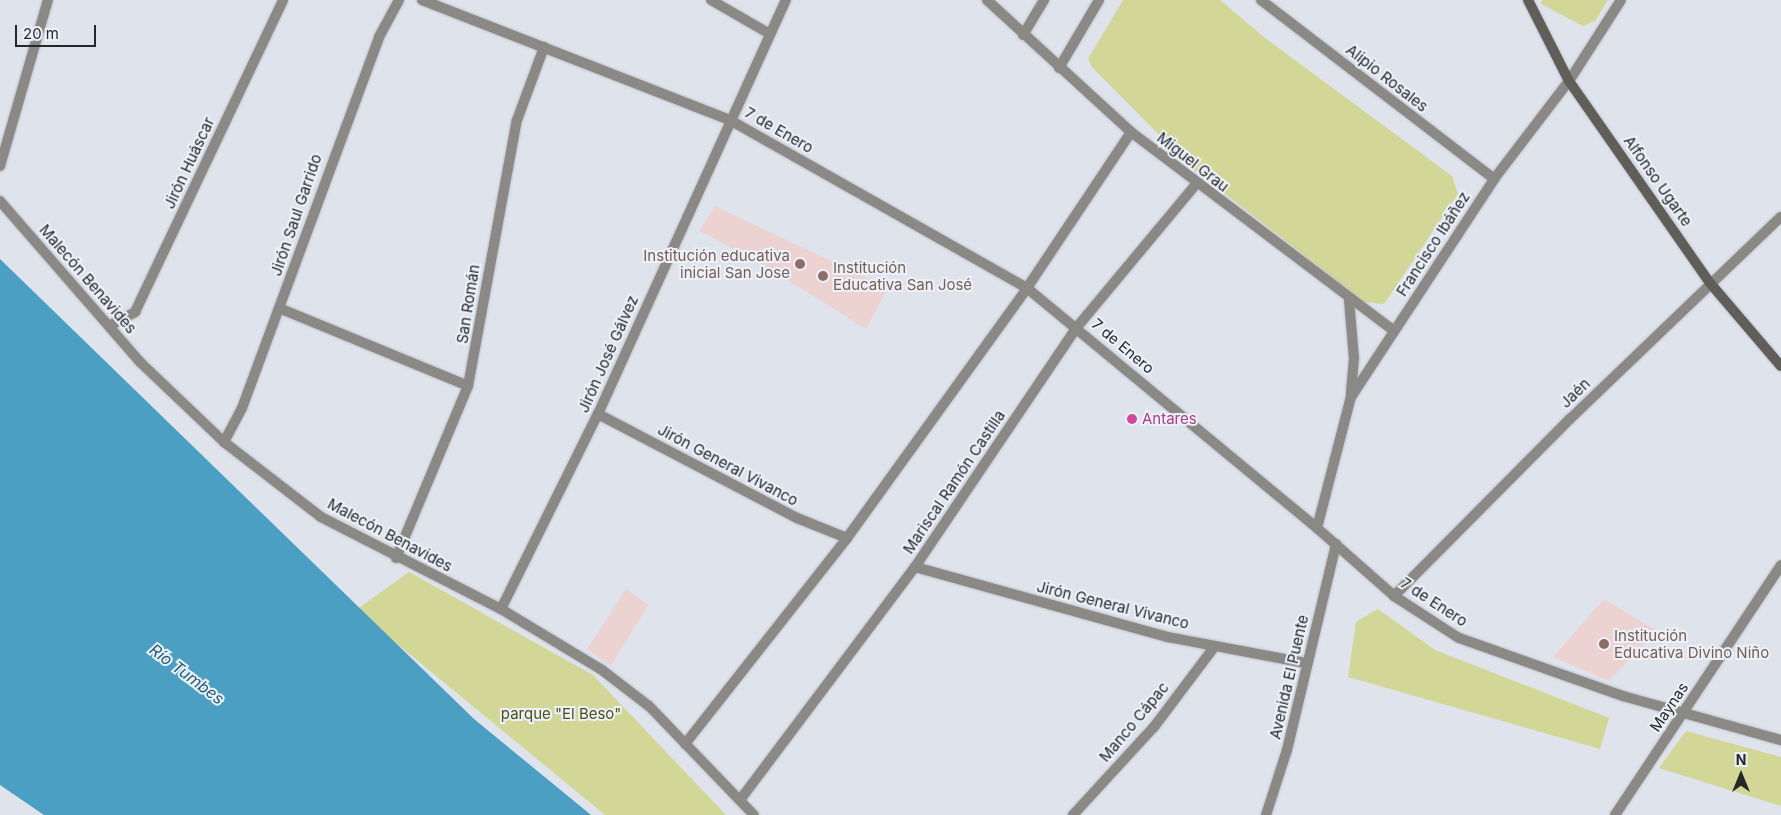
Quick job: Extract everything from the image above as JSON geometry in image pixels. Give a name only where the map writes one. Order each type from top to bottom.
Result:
[{"type":"main road","name":"Alfonso Ugarte","points":[[1528,0],[1569,81],[1710,283],[1781,366]]},
{"type":"street","points":[[0,166],[48,0]]},
{"type":"street","name":"Jirón Huáscar","points":[[109,326],[135,312],[283,0]]},
{"type":"street","name":"Jirón Saul Garrido","points":[[224,442],[242,408],[325,174],[379,37],[399,0]]},
{"type":"street","name":"7 de Enero","points":[[422,0],[730,120],[1027,288],[1077,327],[1317,528],[1394,596],[1467,641],[1623,696],[1781,740]]},
{"type":"street","points":[[711,0],[770,34]]},
{"type":"street","name":"Jirón José Gálvez","points":[[501,609],[598,414],[786,0]]},
{"type":"street","name":"Miguel Grau","points":[[986,0],[1131,132],[1196,184],[1349,300],[1394,331]]},
{"type":"street","points":[[1023,35],[1044,0]]},
{"type":"street","points":[[1059,68],[1099,0]]},
{"type":"street","name":"Alipio Rosales","points":[[1261,0],[1494,179]]},
{"type":"street","name":"Francisco Ibáñez","points":[[1317,528],[1351,397],[1494,179],[1569,81],[1621,0]]},
{"type":"street","name":"San Román","points":[[396,558],[468,386],[516,120],[544,47]]},
{"type":"street","points":[[685,744],[847,538],[1027,288],[1131,132]]},
{"type":"street","name":"Mariscal Ramón Castilla","points":[[740,800],[915,567],[1077,327],[1196,184]]},
{"type":"street","name":"Malecón Benavides","points":[[0,201],[109,326],[224,442],[321,517],[396,558],[501,609],[602,670],[650,706],[754,815]]},
{"type":"street","name":"Jaén","points":[[1394,596],[1710,283],[1781,217]]},
{"type":"street","points":[[1349,300],[1354,358],[1351,397]]},
{"type":"street","points":[[279,308],[468,386]]},
{"type":"street","name":"Jirón General Vivanco","points":[[598,414],[797,518],[847,538]]},
{"type":"street","name":"Avenida El Puente","points":[[1266,815],[1287,750],[1305,663],[1336,544]]},
{"type":"street","name":"Maynas","points":[[1615,815],[1781,565]]},
{"type":"street","name":"Jirón General Vivanco","points":[[915,567],[1168,637],[1305,663]]},
{"type":"street","name":"Manco Cápac","points":[[1073,815],[1154,726],[1215,646]]},
{"type":"shaded area","name":"Institución Educativa San José","points":[[715,206],[888,288],[866,329],[754,259],[699,231]]},
{"type":"shaded area","points":[[626,589],[648,605],[611,666],[587,649]]},
{"type":"shaded area","name":"Institución Educativa Divino Niño","points":[[1604,599],[1657,631],[1609,681],[1553,657]]},
{"type":"green space","points":[[1123,0],[1220,0],[1265,38],[1452,176],[1458,194],[1384,304],[1364,302],[1192,168],[1092,67],[1088,59]]},
{"type":"green space","points":[[1542,0],[1608,0],[1595,21],[1583,26],[1541,4]]},
{"type":"green space","name":"parque \"El Beso\"","points":[[409,572],[593,675],[726,815],[605,815],[356,610]]},
{"type":"green space","points":[[1378,609],[1435,650],[1609,718],[1600,749],[1348,677],[1356,622]]},
{"type":"green space","points":[[1686,731],[1781,757],[1781,806],[1659,768]]},
{"type":"water","name":"Río Tumbes","points":[[0,259],[474,719],[591,815],[44,815],[0,785]]},
{"type":"place","name":"Institución educativa inicial San Jose","points":[[800,264]]},
{"type":"place","name":"Institución Educativa San José","points":[[823,276]]},
{"type":"place","name":"Antares","points":[[1132,419]]},
{"type":"place","name":"Institución Educativa Divino Niño","points":[[1604,644]]}]
